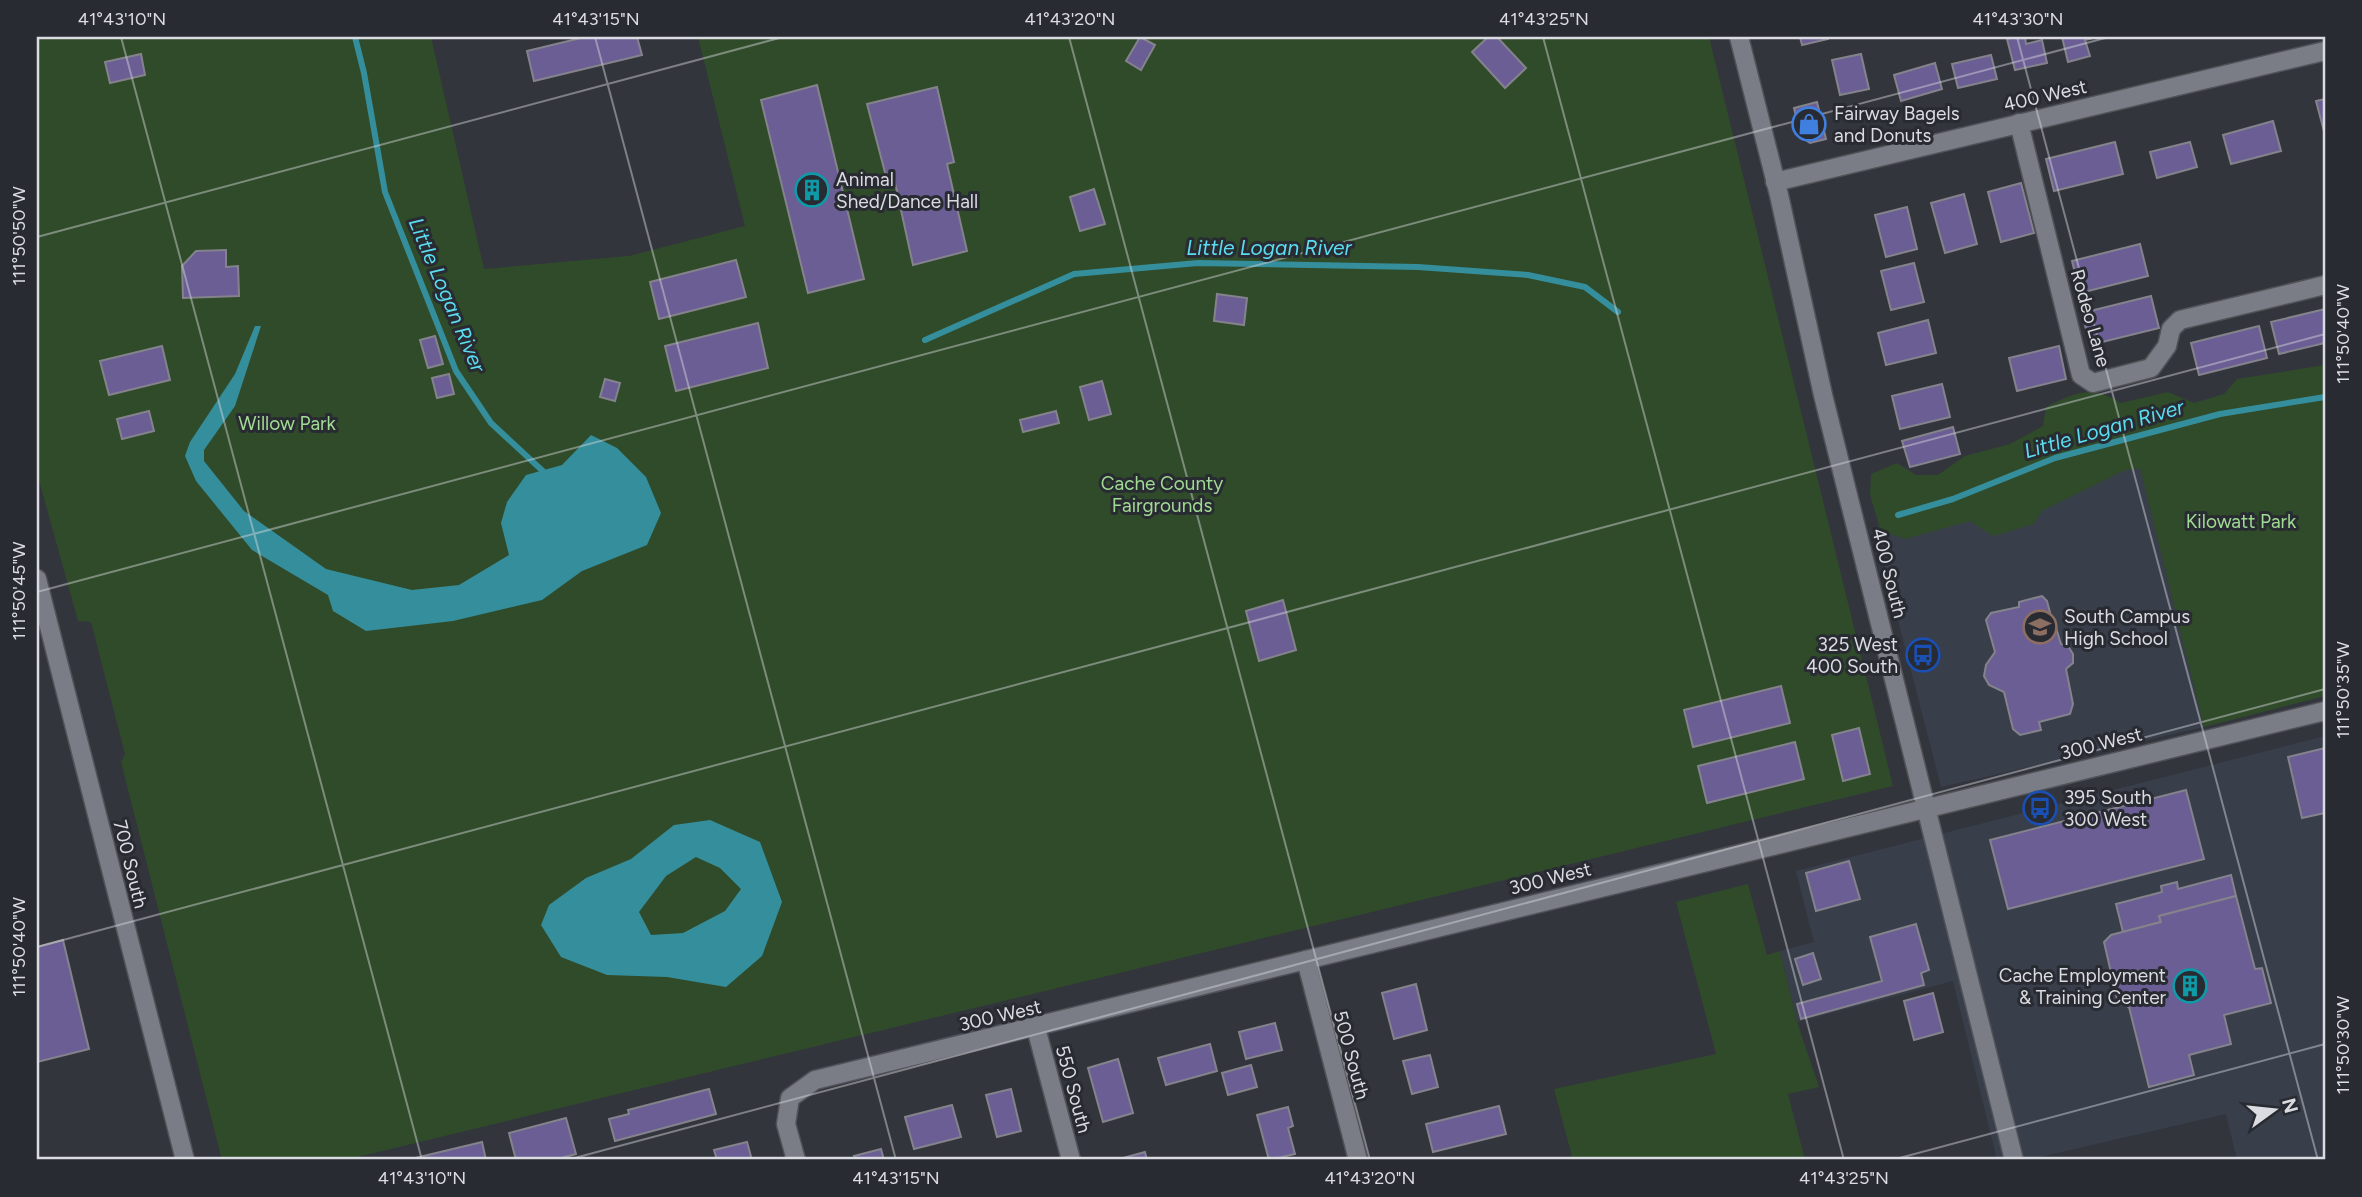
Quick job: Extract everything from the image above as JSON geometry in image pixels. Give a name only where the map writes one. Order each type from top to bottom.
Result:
[{"type":"street","name":"400 South","points":[[1739,37],[1823,395],[2014,1160]]},
{"type":"street","name":"400 West","points":[[1775,182],[2325,51]]},
{"type":"street","name":"Rodeo Lane","points":[[2019,123],[2081,376],[2086,380],[2093,383],[2151,368],[2167,346],[2171,329],[2180,320],[2325,285]]},
{"type":"street","name":"700 South","points":[[37,579],[43,632],[185,1160]]},
{"type":"street","name":"300 West","points":[[796,1160],[786,1124],[790,1098],[815,1080],[2325,711]]},
{"type":"street","name":"500 South","points":[[1306,960],[1358,1160]]},
{"type":"street","name":"550 South","points":[[1036,1028],[1071,1160]]},
{"type":"shaded area","name":"South Campus High School","points":[[2138,458],[2204,727],[1941,787],[1874,527]]},
{"type":"shaded area","points":[[2325,736],[2325,1160],[2237,1160],[2226,1114],[2027,1160],[1997,1160],[1953,981],[1797,1022],[1780,951],[1814,942],[1796,871]]},
{"type":"green space","name":"Cache County Fairgrounds","points":[[37,37],[431,37],[484,269],[629,256],[745,226],[698,37],[1709,37],[1893,786],[345,1160],[222,1160],[121,762],[125,754],[91,622],[78,621],[37,473]]},
{"type":"green space","name":"Kilowatt Park","points":[[2325,365],[2325,696],[2204,727],[2140,468],[2123,471],[2042,511],[2034,524],[1993,536],[1970,521],[1905,539],[1881,531],[1870,495],[1871,474],[1897,463],[1916,475],[1938,475],[1965,456],[2010,444],[2043,426],[2046,407],[2075,394],[2092,392],[2121,403],[2168,392],[2194,403],[2224,394],[2237,379]]},
{"type":"green space","points":[[1748,884],[1767,955],[1780,951],[1797,1022],[1819,1087],[1788,1094],[1805,1160],[1573,1160],[1554,1089],[1716,1054],[1676,902]]},
{"type":"water","points":[[255,326],[261,326],[235,406],[204,450],[204,461],[244,511],[326,569],[412,590],[459,585],[509,555],[501,523],[507,502],[526,475],[562,465],[591,435],[617,448],[646,477],[661,513],[647,545],[582,571],[542,600],[453,621],[366,631],[333,611],[328,595],[252,550],[196,481],[185,456],[190,442],[235,374]]},
{"type":"water","points":[[710,820],[760,842],[782,902],[762,956],[726,987],[667,977],[607,975],[561,957],[541,925],[549,905],[586,878],[631,859],[674,825]],"holes":[[[696,857],[720,868],[741,889],[725,911],[683,933],[651,935],[639,912],[666,876]]]},
{"type":"building","points":[[585,37],[637,37],[642,55],[534,81],[527,51]]},
{"type":"building","points":[[1140,37],[1155,45],[1141,70],[1126,61]]},
{"type":"building","points":[[1488,37],[1497,37],[1526,68],[1505,88],[1472,52]]},
{"type":"building","points":[[1800,37],[1828,37],[1828,39],[1802,45]]},
{"type":"building","points":[[2025,37],[2026,44],[2042,40],[2047,63],[2015,70],[2007,39]]},
{"type":"building","points":[[2062,37],[2098,37],[2085,40],[2090,56],[2068,62]]},
{"type":"building","points":[[141,54],[145,75],[110,83],[105,62]]},
{"type":"building","points":[[1861,54],[1869,89],[1840,95],[1832,60]]},
{"type":"building","points":[[1991,55],[1997,79],[1958,88],[1952,64]]},
{"type":"building","points":[[1935,63],[1942,89],[1901,101],[1894,75]]},
{"type":"building","name":"Animal Shed/Dance Hall","points":[[817,85],[864,279],[808,293],[761,100]]},
{"type":"building","points":[[937,87],[954,162],[947,164],[967,251],[913,265],[894,178],[887,180],[867,104]]},
{"type":"building","points":[[2325,99],[2325,135],[2316,101]]},
{"type":"building","points":[[1817,102],[1826,139],[1810,143],[1801,137],[1794,108]]},
{"type":"building","points":[[2273,121],[2281,151],[2231,164],[2223,135]]},
{"type":"building","points":[[2115,142],[2123,174],[2054,191],[2046,159]]},
{"type":"building","points":[[2190,142],[2197,167],[2157,178],[2150,152]]},
{"type":"building","points":[[2021,183],[2034,233],[2001,242],[1988,192]]},
{"type":"building","points":[[1094,189],[1105,224],[1080,231],[1070,197]]},
{"type":"building","points":[[1964,194],[1977,244],[1945,253],[1931,203]]},
{"type":"building","points":[[1907,207],[1917,249],[1886,257],[1875,215]]},
{"type":"building","points":[[2140,244],[2148,276],[2080,293],[2072,261]]},
{"type":"building","points":[[226,250],[226,267],[238,266],[239,296],[183,298],[182,266],[196,251]]},
{"type":"building","points":[[736,260],[746,297],[659,319],[650,282]]},
{"type":"building","points":[[1914,263],[1924,302],[1891,310],[1881,271]]},
{"type":"building","points":[[1217,294],[1247,298],[1244,325],[1214,321]]},
{"type":"building","points":[[2151,296],[2159,328],[2090,345],[2082,313]]},
{"type":"building","points":[[2325,309],[2325,343],[2279,354],[2271,322]]},
{"type":"building","points":[[1928,320],[1936,353],[1886,365],[1878,333]]},
{"type":"building","points":[[758,323],[768,368],[676,391],[665,346]]},
{"type":"building","points":[[2259,326],[2267,358],[2199,375],[2191,343]]},
{"type":"building","points":[[435,336],[443,364],[428,368],[420,340]]},
{"type":"building","points":[[162,346],[170,380],[109,395],[100,361]]},
{"type":"building","points":[[2059,346],[2066,379],[2017,391],[2009,358]]},
{"type":"building","points":[[449,374],[454,394],[437,398],[432,378]]},
{"type":"building","points":[[605,379],[620,383],[615,401],[600,397]]},
{"type":"building","points":[[1102,381],[1111,414],[1089,420],[1080,387]]},
{"type":"building","points":[[1942,384],[1950,417],[1900,429],[1892,396]]},
{"type":"building","points":[[149,411],[154,431],[122,439],[117,419]]},
{"type":"building","points":[[1056,411],[1059,423],[1023,432],[1020,420]]},
{"type":"building","points":[[1953,427],[1960,454],[1910,467],[1902,441]]},
{"type":"building","points":[[2042,596],[2047,601],[2061,644],[2068,646],[2073,654],[2073,663],[2066,669],[2073,704],[2070,714],[2039,722],[2041,730],[2020,735],[2013,729],[2004,692],[1989,685],[1984,676],[1986,665],[1995,652],[1986,620],[1991,613],[2019,607],[2019,602]]},
{"type":"building","points":[[1283,600],[1296,650],[1259,661],[1246,611]]},
{"type":"building","points":[[1781,686],[1790,723],[1693,747],[1684,710]]},
{"type":"building","points":[[1859,728],[1870,774],[1843,781],[1832,735]]},
{"type":"building","points":[[1795,742],[1804,779],[1707,803],[1698,766]]},
{"type":"building","points":[[2325,748],[2325,813],[2302,818],[2288,757]]},
{"type":"building","points":[[2186,790],[2204,859],[2008,909],[1990,840]]},
{"type":"building","points":[[1849,861],[1860,899],[1816,911],[1806,873]]},
{"type":"building","points":[[2231,875],[2236,896],[2159,916],[2161,922],[2123,932],[2116,904],[2162,892],[2161,886],[2177,882],[2178,889]]},
{"type":"building","name":"Cache Employment & Training Center","points":[[2236,896],[2255,969],[2262,968],[2271,1003],[2224,1015],[2231,1044],[2189,1055],[2194,1075],[2149,1087],[2129,1007],[2118,1003],[2104,942],[2111,935],[2161,922],[2159,916]]},
{"type":"building","points":[[1916,924],[1929,970],[1921,973],[1924,985],[1801,1019],[1797,1004],[1882,981],[1870,937]]},
{"type":"building","points":[[63,940],[89,1049],[37,1062],[37,947]]},
{"type":"building","points":[[1813,953],[1821,979],[1803,985],[1795,959]]},
{"type":"building","points":[[1416,984],[1427,1030],[1394,1039],[1382,993]]},
{"type":"building","points":[[1933,993],[1943,1032],[1914,1040],[1904,1001]]},
{"type":"building","points":[[1275,1023],[1282,1050],[1246,1059],[1239,1032]]},
{"type":"building","points":[[1210,1044],[1217,1071],[1166,1085],[1158,1058]]},
{"type":"building","points":[[1430,1055],[1438,1087],[1412,1094],[1403,1061]]},
{"type":"building","points":[[1118,1059],[1133,1113],[1103,1122],[1088,1068]]},
{"type":"building","points":[[1251,1065],[1257,1087],[1228,1095],[1222,1073]]},
{"type":"building","points":[[709,1089],[716,1114],[615,1141],[609,1119],[629,1114],[628,1110]]},
{"type":"building","points":[[1011,1089],[1021,1131],[997,1137],[986,1095]]},
{"type":"building","points":[[952,1105],[961,1137],[914,1149],[905,1117]]},
{"type":"building","points":[[1499,1106],[1506,1134],[1433,1152],[1426,1124]]},
{"type":"building","points":[[1288,1107],[1293,1126],[1288,1128],[1295,1154],[1269,1160],[1257,1115]]},
{"type":"building","points":[[566,1118],[576,1154],[554,1160],[516,1160],[509,1133]]},
{"type":"building","points":[[482,1142],[486,1160],[415,1160],[415,1158]]},
{"type":"building","points":[[747,1142],[752,1160],[717,1160],[714,1150]]},
{"type":"building","points":[[881,1149],[884,1160],[855,1160],[854,1156]]},
{"type":"building","points":[[1145,1152],[1147,1160],[1119,1160],[1119,1159]]},
{"type":"waterway","name":"Little Logan River","points":[[355,37],[385,192],[456,371],[491,423],[546,474]]},
{"type":"waterway","name":"Little Logan River","points":[[925,340],[1074,274],[1198,263],[1418,267],[1528,275],[1585,287],[1618,312]]},
{"type":"waterway","name":"Little Logan River","points":[[1898,515],[1953,499],[2055,458],[2220,414],[2325,397]]},
{"type":"place","name":"Fairway Bagels and Donuts","points":[[1809,124]]},
{"type":"place","name":"Animal Shed/Dance Hall","points":[[812,190]]},
{"type":"place","name":"South Campus High School","points":[[2040,627]]},
{"type":"place","name":"325 West 400 South","points":[[1923,655]]},
{"type":"place","name":"395 South 300 West","points":[[2040,808]]},
{"type":"place","name":"Cache Employment & Training Center","points":[[2190,986]]},
{"type":"park label","name":"Willow Park","points":[[287,423]]}]
